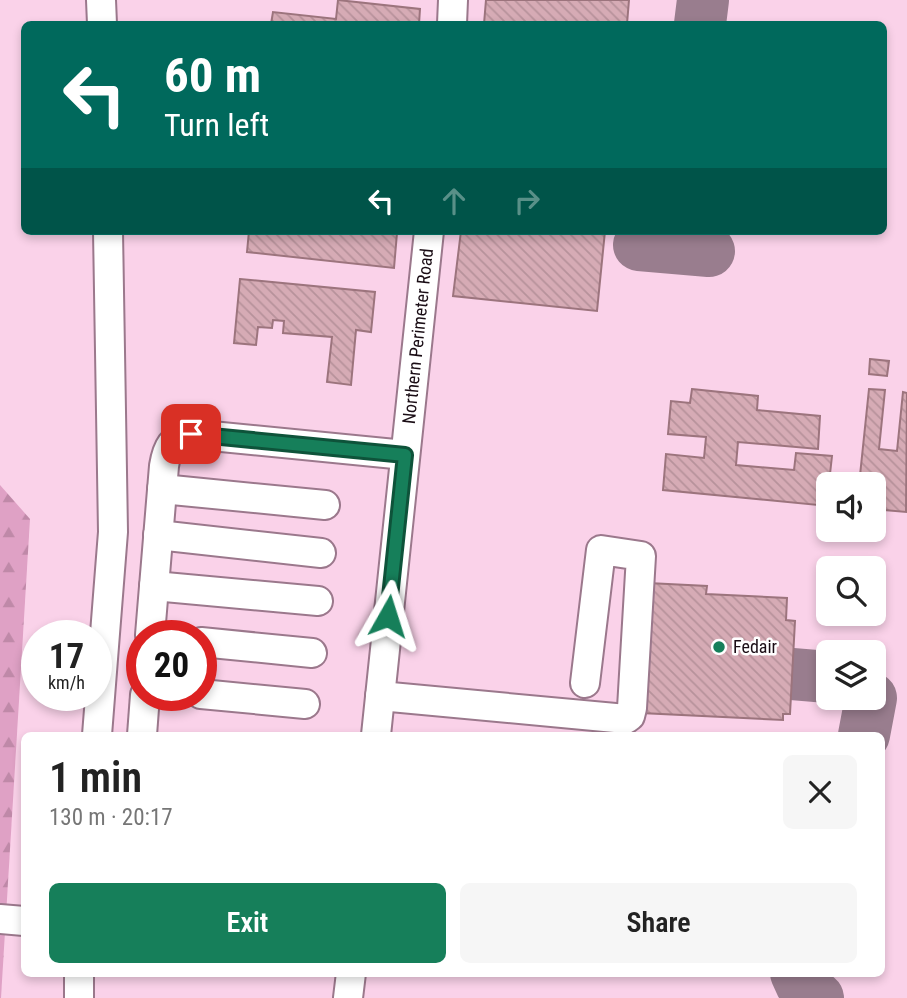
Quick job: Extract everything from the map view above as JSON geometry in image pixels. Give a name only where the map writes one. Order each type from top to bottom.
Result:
[{"type":"lane","points":[[101,0],[102,21]]},
{"type":"lane","points":[[452,21],[453,0]]},
{"type":"lane","points":[[97,732],[113,532],[108,235]]},
{"type":"lane","name":"Northern Perimeter Road","points":[[376,732],[429,235]]},
{"type":"lane","points":[[151,620],[162,489],[168,448],[176,438],[191,434],[405,455]]},
{"type":"lane","points":[[162,489],[325,505]]},
{"type":"lane","points":[[158,535],[321,553]]},
{"type":"lane","points":[[380,696],[592,726],[626,719],[632,708],[641,556],[601,550],[585,683]]},
{"type":"lane","points":[[154,586],[317,601]]},
{"type":"lane","points":[[217,644],[312,653]]},
{"type":"lane","points":[[217,696],[305,704]]},
{"type":"lane","points":[[142,732],[144,711]]},
{"type":"lane","points":[[0,919],[21,921]]},
{"type":"lane","points":[[348,998],[351,977]]},
{"type":"green space","points":[[0,485],[30,519],[24,620],[21,620],[21,668],[0,998]]},
{"type":"building","points":[[338,0],[420,9],[419,21],[272,21],[273,12],[336,19]]},
{"type":"building","points":[[486,0],[629,0],[627,21],[484,21]]},
{"type":"building","points":[[249,235],[397,235],[394,268],[247,252]]},
{"type":"building","points":[[461,235],[605,235],[597,311],[453,296]]},
{"type":"building","points":[[240,279],[375,292],[371,332],[356,330],[351,385],[327,382],[332,337],[283,333],[284,321],[273,320],[272,328],[258,327],[256,345],[234,343]]},
{"type":"building","points":[[870,359],[889,361],[887,376],[869,374]]},
{"type":"building","points":[[692,389],[758,396],[757,410],[820,416],[818,449],[738,442],[736,465],[794,470],[796,453],[832,456],[830,472],[816,472],[816,505],[663,490],[666,454],[704,458],[706,437],[668,434],[671,401],[690,403]]},
{"type":"building","points":[[869,389],[885,390],[879,449],[897,451],[903,392],[907,393],[906,512],[886,510],[886,472],[860,472]]},
{"type":"building","name":"Fedair","points":[[648,583],[707,586],[706,594],[787,598],[786,620],[795,621],[790,714],[783,714],[783,720],[641,713]]},
{"type":"taxiway","points":[[700,21],[703,0]]},
{"type":"taxiway","points":[[639,245],[709,251]]},
{"type":"taxiway","points":[[792,674],[816,676]]},
{"type":"taxiway","points":[[865,732],[869,710]]},
{"type":"taxiway","points":[[798,977],[801,984],[818,998]]},
{"type":"place","name":"Fedair","points":[[719,647]]},
{"type":"route","points":[[191,434],[405,455],[388,616]]}]
